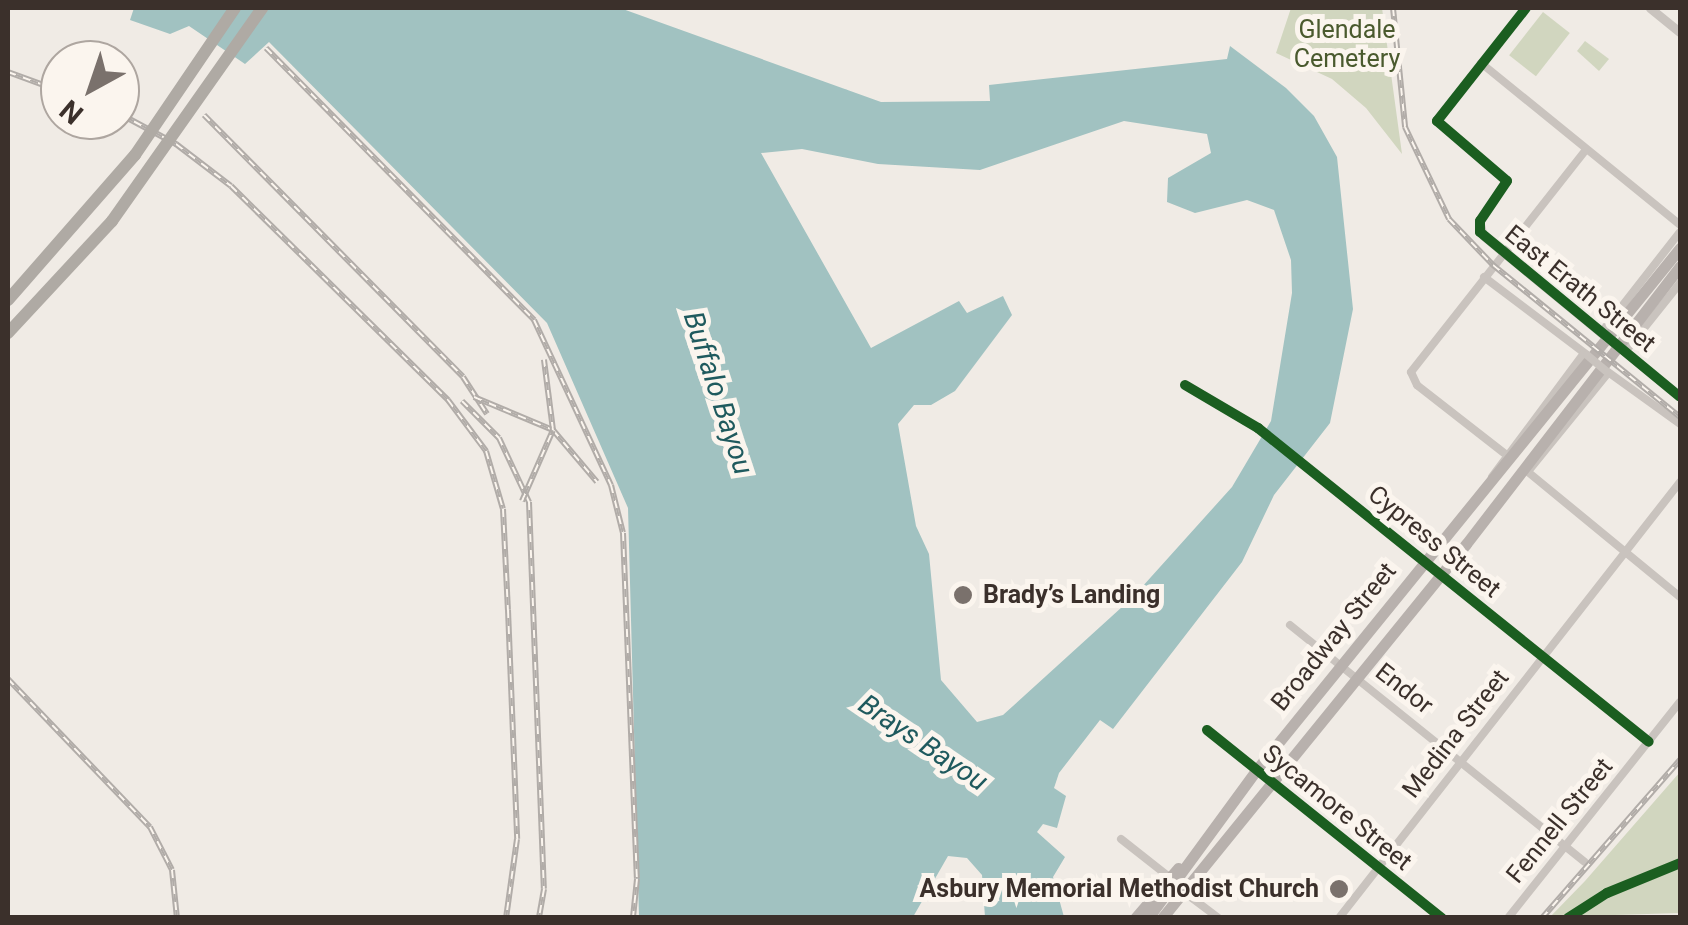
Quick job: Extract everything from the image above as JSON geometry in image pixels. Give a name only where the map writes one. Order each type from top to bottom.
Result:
[{"type":"highway","points":[[8,300],[135,155],[235,8]]},
{"type":"highway","points":[[8,333],[112,221],[262,8]]},
{"type":"main road","name":"Broadway Street","points":[[1148,918],[1341,664],[1680,248]]},
{"type":"main road","name":"Broadway Street","points":[[1162,918],[1442,574],[1500,494],[1680,266]]},
{"type":"main road","points":[[1172,918],[1208,860]]},
{"type":"main road","points":[[1136,918],[1168,876],[1185,866]]},
{"type":"street","points":[[1526,8],[1482,64],[1680,228],[1602,334]]},
{"type":"street","points":[[1650,8],[1680,31]]},
{"type":"street","name":"East Erath Street","points":[[1482,64],[1437,121],[1507,181],[1479,228],[1503,253],[1680,396]]},
{"type":"street","points":[[1504,453],[1417,385],[1411,372],[1586,150]]},
{"type":"street","name":"East Erath Street","points":[[1484,278],[1680,424]]},
{"type":"street","points":[[1623,351],[1680,284]]},
{"type":"street","name":"Broadway Street","points":[[1490,484],[1504,453],[1586,354]]},
{"type":"street","name":"Broadway Street","points":[[1500,494],[1528,472],[1607,372]]},
{"type":"street","name":"Cypress Street","points":[[1186,385],[1258,428],[1649,742]]},
{"type":"street","points":[[1528,472],[1680,598]]},
{"type":"street","name":"Medina Street","points":[[1338,918],[1680,482]]},
{"type":"street","name":"Endor","points":[[1290,625],[1586,862]]},
{"type":"street","name":"Fennell Street","points":[[1508,918],[1680,702]]},
{"type":"street","name":"Sycamore Street","points":[[1207,730],[1442,918]]},
{"type":"street","points":[[1121,838],[1168,876]]},
{"type":"street","points":[[1188,895],[1218,918]]},
{"type":"street","points":[[1420,918],[1430,907]]},
{"type":"green space","name":"Glendale Cemetery","points":[[1291,8],[1382,8],[1402,154],[1366,108],[1332,79],[1276,53]]},
{"type":"green space","points":[[1543,12],[1570,33],[1536,76],[1509,55]]},
{"type":"green space","points":[[1585,41],[1609,59],[1599,71],[1577,51]]},
{"type":"green space","points":[[1680,772],[1680,913],[1550,917],[1585,881]]},
{"type":"water","points":[[134,8],[620,8],[881,102],[990,101],[989,85],[1227,59],[1230,46],[1286,88],[1314,116],[1337,157],[1353,309],[1330,423],[1274,495],[1242,562],[1113,729],[1100,720],[1059,773],[1054,788],[1066,796],[1057,828],[1043,824],[1037,832],[1065,857],[1053,877],[1064,917],[985,917],[982,875],[967,858],[948,856],[913,917],[639,917],[628,508],[547,323],[269,42],[245,64],[189,26],[170,34],[130,20]],"holes":[[[1124,121],[1207,134],[1211,153],[1168,178],[1167,202],[1195,213],[1247,200],[1274,210],[1291,260],[1292,293],[1271,421],[1232,487],[1133,597],[1003,715],[977,722],[941,680],[929,554],[916,526],[898,424],[914,405],[931,405],[955,391],[1012,315],[1003,296],[967,313],[959,301],[871,348],[761,153],[802,149],[878,164],[980,170]]]},
{"type":"railway","points":[[1393,8],[1405,127],[1449,219],[1493,265],[1680,417]]},
{"type":"railway","points":[[266,48],[534,320],[611,485],[623,533],[637,879],[633,918]]},
{"type":"railway","points":[[8,72],[40,84]]},
{"type":"railway","points":[[204,115],[463,377],[487,414]]},
{"type":"railway","points":[[140,125],[176,144],[231,186],[448,400],[486,451],[503,509],[508,610],[517,839],[506,918]]},
{"type":"railway","points":[[522,501],[553,430],[544,360]]},
{"type":"railway","points":[[474,397],[553,430],[597,482]]},
{"type":"railway","points":[[462,401],[499,438],[529,502],[544,889],[539,918]]},
{"type":"railway","points":[[8,679],[150,827],[172,870],[177,918]]},
{"type":"railway","points":[[1542,918],[1680,760]]},
{"type":"cycle path","points":[[1526,8],[1437,121],[1507,181],[1480,221],[1480,232],[1680,397]]},
{"type":"cycle path","points":[[1185,385],[1258,428],[1649,742]]},
{"type":"cycle path","points":[[1207,730],[1442,918]]},
{"type":"cycle path","points":[[1568,918],[1607,893],[1680,863]]},
{"type":"place","name":"Brady’s Landing","points":[[963,595]]},
{"type":"place","name":"Asbury Memorial Methodist Church","points":[[1339,889]]},
{"type":"water label","name":"Buffalo Bayou","points":[[718,393]]},
{"type":"water label","name":"Brays Bayou","points":[[923,743]]}]
